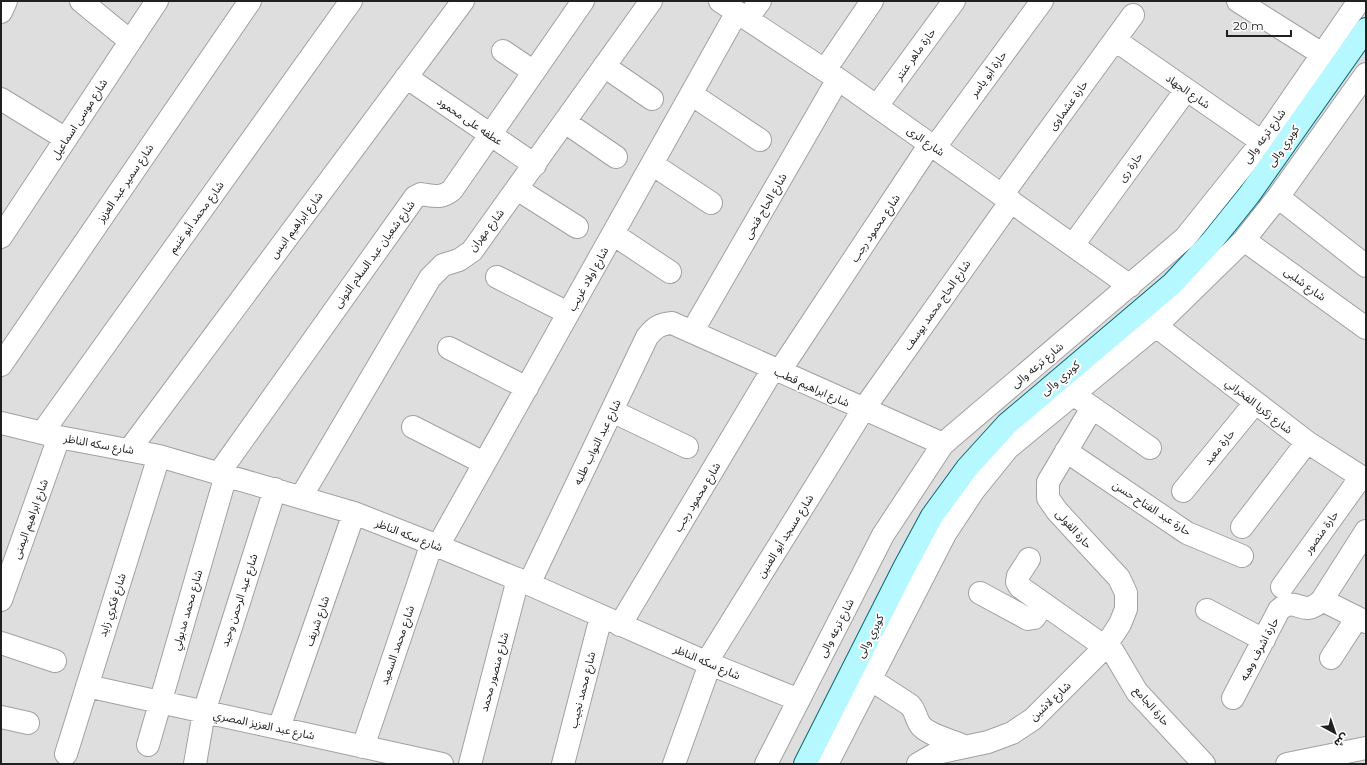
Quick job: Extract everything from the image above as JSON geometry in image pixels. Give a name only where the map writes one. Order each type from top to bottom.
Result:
[{"type":"main road","name":"كوبري والى","points":[[805,764],[904,568],[932,516],[967,468],[1007,424],[1172,284],[1207,246],[1249,195],[1366,29]]},
{"type":"main road","name":"كوبري والى","points":[[812,764],[906,570],[935,518],[970,470],[1009,426],[1174,286],[1214,242],[1251,197],[1366,40]]},
{"type":"street","points":[[1,12],[6,1]]},
{"type":"street","points":[[81,1],[130,41]]},
{"type":"street","name":"شارع موسى اسماعيل","points":[[1,237],[157,1]]},
{"type":"street","name":"شارع سمير عبد العزيز","points":[[1,365],[250,1]]},
{"type":"street","name":"شارع محمد أبو غنيم","points":[[50,435],[351,1]]},
{"type":"street","name":"شارع ابراهيم انيس","points":[[130,450],[462,1]]},
{"type":"street","name":"شارع شعبان عبد السلام التونى","points":[[223,474],[415,197],[421,194],[436,197],[445,196],[452,190],[583,1]]},
{"type":"street","name":"شارع مهران","points":[[301,497],[430,278],[443,265],[459,260],[472,251],[651,1]]},
{"type":"street","name":"شارع اولاد غريب","points":[[435,544],[527,388],[691,94],[735,11],[760,1]]},
{"type":"street","name":"شارع الحاج فتحى","points":[[687,330],[832,75],[872,1]]},
{"type":"street","name":"حارة ماهر عنتر","points":[[877,106],[954,1]]},
{"type":"street","name":"حارة أبو ياسر","points":[[933,146],[1042,1]]},
{"type":"street","points":[[1238,1],[1322,54]]},
{"type":"street","name":"شارع ترعه والى","points":[[766,764],[883,535],[943,444],[1185,238],[1262,142],[1359,1]]},
{"type":"street","name":"شارع الرى","points":[[735,11],[877,106],[1130,286]]},
{"type":"street","name":"حارة عشماوى","points":[[1006,198],[1115,40],[1134,15]]},
{"type":"street","name":"شارع الجهاد","points":[[1115,40],[1262,142]]},
{"type":"street","points":[[503,51],[534,72]]},
{"type":"street","points":[[604,66],[652,99]]},
{"type":"street","name":"عطفه على محمود","points":[[406,77],[534,165]]},
{"type":"street","points":[[827,764],[945,534],[974,490],[1008,448],[1156,326],[1244,240],[1362,88]]},
{"type":"street","name":"حارة رى","points":[[1073,245],[1186,90]]},
{"type":"street","points":[[691,94],[760,140]]},
{"type":"street","points":[[1,99],[66,139]]},
{"type":"street","points":[[565,122],[616,157]]},
{"type":"street","name":"شارع محمود رجب","points":[[610,621],[776,370],[933,146]]},
{"type":"street","points":[[652,164],[711,203]]},
{"type":"street","points":[[517,189],[577,227]]},
{"type":"street","points":[[1278,197],[1366,266]]},
{"type":"street","name":"شارع الحاج محمد يوسف","points":[[863,410],[1006,198]]},
{"type":"street","points":[[613,234],[670,272]]},
{"type":"street","name":"شارع شلبى","points":[[1244,240],[1366,328]]},
{"type":"street","points":[[497,276],[568,313]]},
{"type":"street","name":"شارع عبد التواب طلبه","points":[[524,582],[653,329],[662,324],[672,323],[687,330]]},
{"type":"street","name":"شارع زكريا الفخراني","points":[[1156,326],[1307,442],[1363,478]]},
{"type":"street","name":"شارع ابراهيم قطب","points":[[687,330],[863,410],[943,444]]},
{"type":"street","points":[[449,348],[527,388]]},
{"type":"street","points":[[1074,394],[1150,448]]},
{"type":"street","name":"حارة معبد","points":[[1183,491],[1255,403]]},
{"type":"street","name":"حارة الفولى","points":[[1092,408],[1048,482],[1048,498],[1057,511],[1119,578],[1126,593],[1126,609],[1120,624],[1106,645]]},
{"type":"street","name":"شارع مسجد أبو العنين","points":[[674,764],[708,663],[863,410]]},
{"type":"street","points":[[612,411],[687,447]]},
{"type":"street","name":"شارع سكه الناظر","points":[[1,423],[50,435],[159,456],[354,513],[435,544],[610,621],[799,700]]},
{"type":"street","points":[[413,427],[484,463]]},
{"type":"street","name":"شارع ابراهيم اليمنى","points":[[1,600],[50,435]]},
{"type":"street","points":[[1242,527],[1307,442]]},
{"type":"street","name":"حارة عبد الفتاح حسن","points":[[1066,451],[1187,533],[1242,556]]},
{"type":"street","name":"شارع فكري زايد","points":[[66,754],[159,456]]},
{"type":"street","name":"شارع محمد مدبولي","points":[[148,745],[223,474]]},
{"type":"street","name":"حارة منصور","points":[[1282,587],[1363,478]]},
{"type":"street","name":"شارع عبد الرحمن وحيد","points":[[195,764],[204,712],[275,489]]},
{"type":"street","name":"شارع شريف","points":[[279,728],[354,513]]},
{"type":"street","points":[[1331,658],[1362,620],[1322,600],[1366,531]]},
{"type":"street","name":"شارع محمد السعيد","points":[[363,747],[435,544]]},
{"type":"street","points":[[1029,559],[1018,576],[1017,582],[1020,587],[1106,645]]},
{"type":"street","name":"شارع منصور محمد","points":[[470,764],[524,582]]},
{"type":"street","points":[[980,593],[1028,619],[1034,618],[1044,604]]},
{"type":"street","name":"حارة اشرف وهبه","points":[[1233,698],[1280,610],[1285,605],[1293,603],[1304,609],[1315,607],[1322,600]]},
{"type":"street","points":[[1206,610],[1264,640]]},
{"type":"street","name":"شارع محمد نجيب","points":[[563,764],[610,621]]},
{"type":"street","points":[[1,643],[55,661]]},
{"type":"street","name":"شارع لاشين","points":[[918,764],[937,753],[967,752],[1012,733],[1032,719],[1106,645]]},
{"type":"street","name":"حارة الجامع","points":[[1106,645],[1137,692],[1204,764]]},
{"type":"street","points":[[870,679],[910,705],[915,710],[920,725],[925,730],[967,752]]},
{"type":"street","name":"شارع عبد العزيز المصري","points":[[87,686],[442,764]]},
{"type":"street","points":[[1,717],[28,723]]},
{"type":"street","points":[[1287,764],[1366,748]]},
{"type":"shaded area","points":[[1,1],[1366,1],[1366,764],[1,764]]}]
